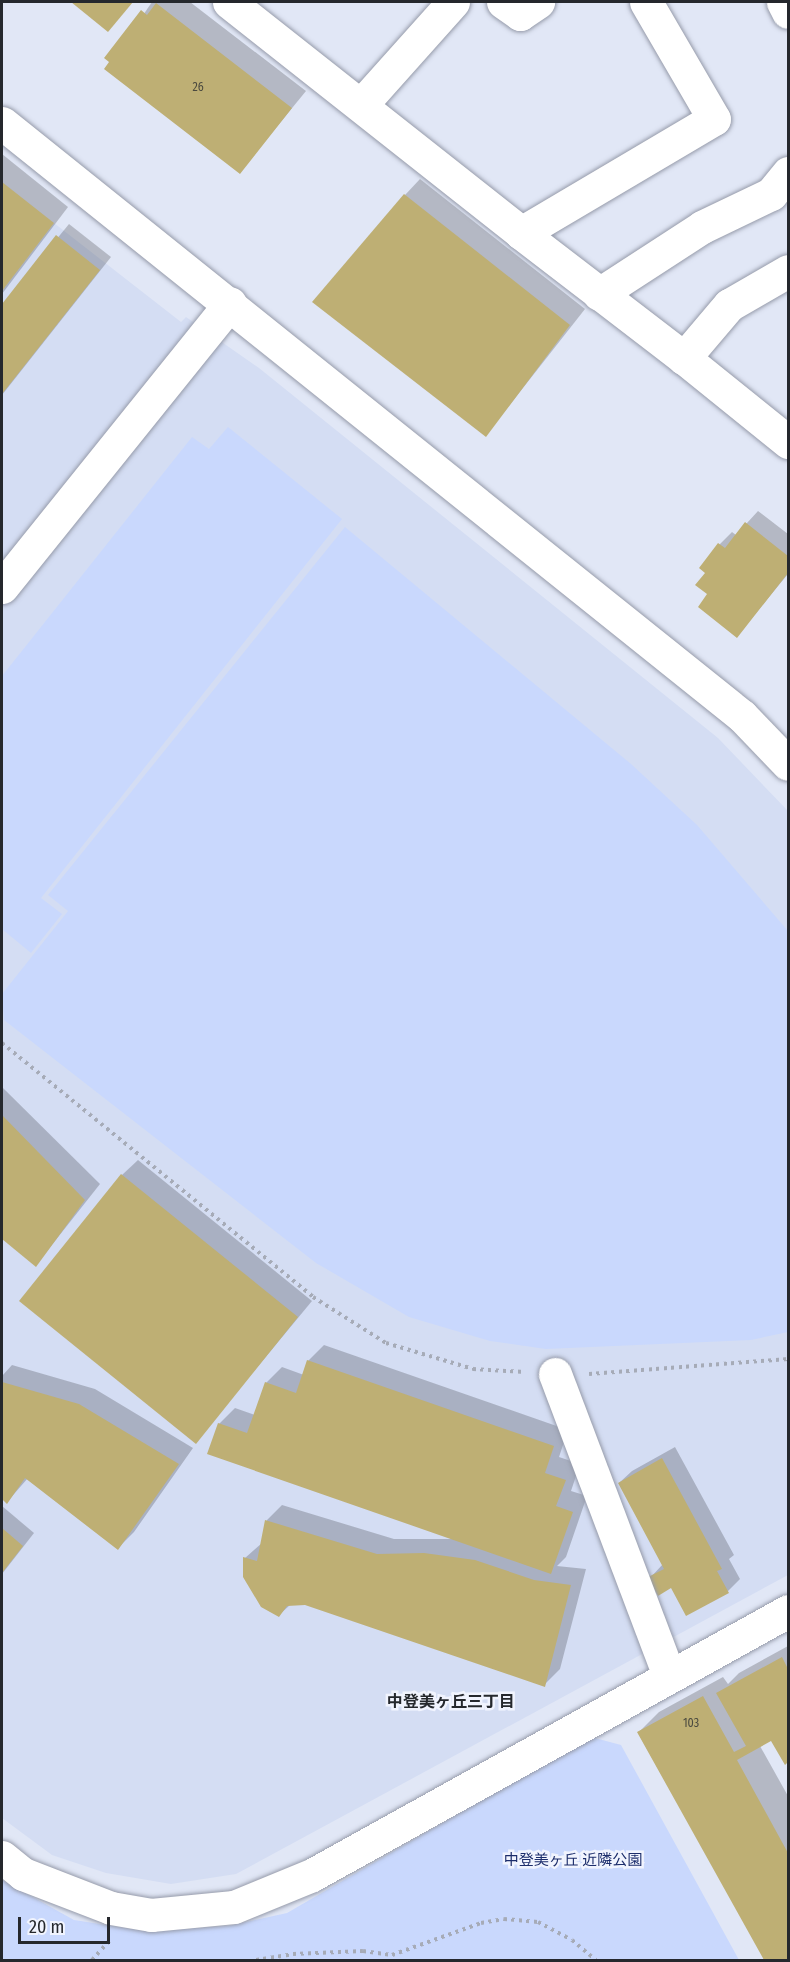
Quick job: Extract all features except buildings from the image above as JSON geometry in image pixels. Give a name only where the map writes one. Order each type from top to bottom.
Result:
[{"type":"street","points":[[229,2],[789,442]]},
{"type":"street","points":[[361,105],[453,2]]},
{"type":"street","points":[[503,2],[520,14],[538,2]]},
{"type":"street","points":[[521,233],[714,119],[646,2]]},
{"type":"street","points":[[783,2],[789,12]]},
{"type":"street","points":[[2,123],[230,303],[742,716],[789,764]]},
{"type":"street","points":[[599,294],[702,227],[771,194],[789,173]]},
{"type":"street","points":[[684,358],[729,305],[789,271]]},
{"type":"street","points":[[2,587],[230,303]]},
{"type":"street","points":[[555,1374],[669,1675]]},
{"type":"street","points":[[2,1857],[23,1874],[111,1908],[151,1915],[234,1907],[312,1875],[669,1675],[789,1611]]},
{"type":"path","points":[[2,1043],[314,1297],[386,1343],[473,1370],[555,1374],[756,1364],[789,1359]]},
{"type":"path","points":[[256,1960],[328,1953],[392,1955],[460,1929],[504,1918],[538,1922],[572,1941],[596,1960]]},
{"type":"path","points":[[92,1960],[114,1936]]},
{"type":"shaded area","points":[[54,223],[181,322],[186,317],[259,368],[718,738],[788,811],[788,1575],[236,1874],[171,1884],[106,1873],[52,1855],[2,1818],[2,291]]},
{"type":"green space","points":[[228,427],[342,519],[41,898],[62,914],[31,953],[2,929],[2,676],[192,437],[209,449]]},
{"type":"green space","points":[[345,527],[631,764],[697,825],[788,931],[788,1332],[751,1340],[546,1349],[490,1341],[409,1317],[316,1263],[4,1020],[2,994],[68,911],[48,895]]},
{"type":"green space","name":"中登美ヶ丘 近隣公園","points":[[591,1737],[621,1745],[739,1960],[2,1960],[2,1880],[74,1920],[145,1931],[228,1926],[287,1913]]},
{"type":"district","name":"中登美ヶ丘三丁目","points":[[451,1702]]}]
